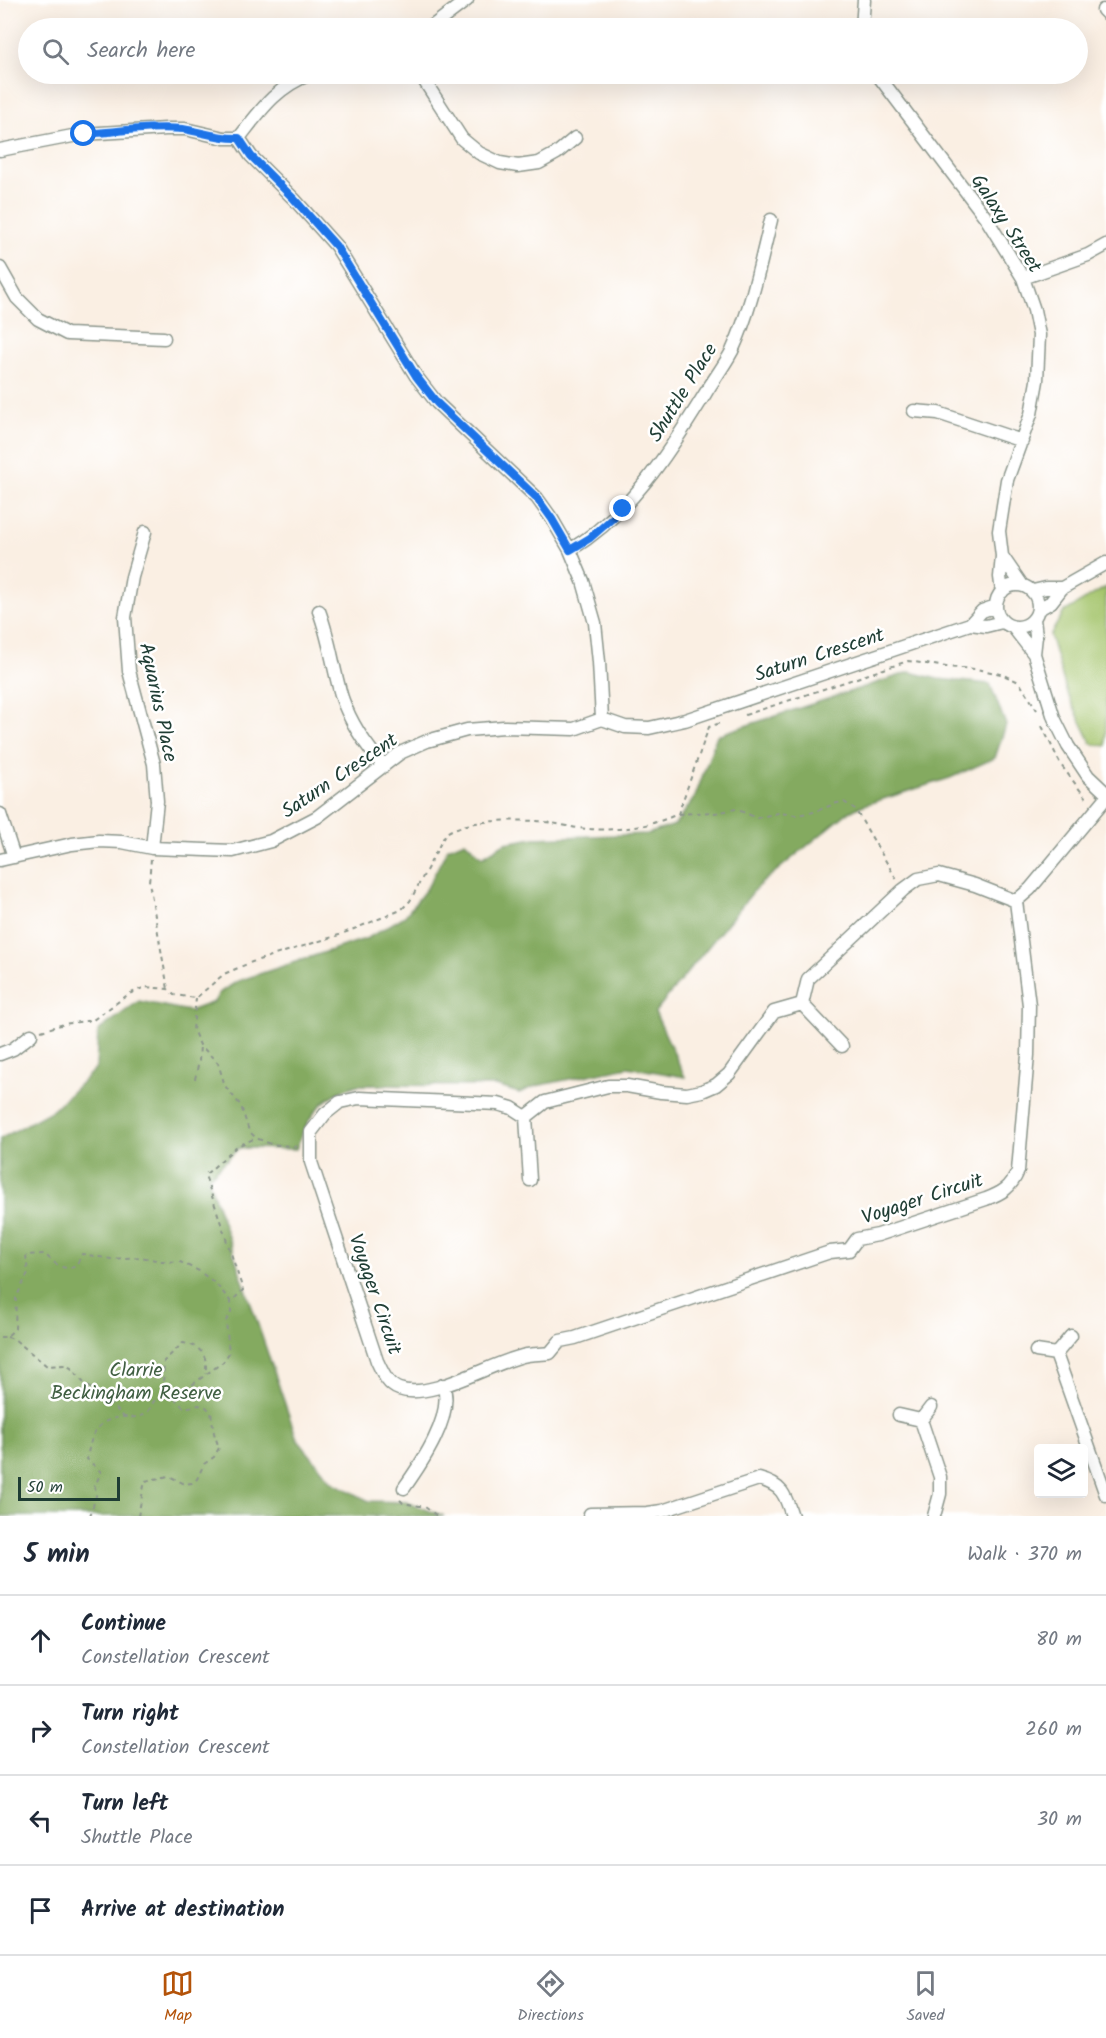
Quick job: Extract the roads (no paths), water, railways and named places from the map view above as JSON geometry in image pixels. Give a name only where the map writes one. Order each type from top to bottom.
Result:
[{"type":"street","points":[[443,18],[467,0]]},
{"type":"street","points":[[863,18],[864,0]]},
{"type":"street","points":[[239,138],[263,105],[277,93],[293,84]]},
{"type":"street","points":[[426,84],[462,139],[478,153],[500,164],[519,166],[539,163],[557,153],[575,138]]},
{"type":"street","name":"Galaxy Street","points":[[885,84],[986,219],[1023,278],[1034,310],[1038,335],[1037,381],[1031,414],[1007,480],[999,531],[1002,592]]},
{"type":"street","points":[[0,150],[84,134],[166,129],[184,129],[219,138],[239,138]]},
{"type":"street","points":[[239,138],[251,156],[336,246],[416,376],[437,403],[537,498],[552,519],[570,550],[583,580],[595,623],[602,719]]},
{"type":"street","name":"Shuttle Place","points":[[570,550],[590,538],[623,509],[649,480],[732,351],[756,282],[771,220]]},
{"type":"street","points":[[1023,278],[1088,255],[1106,245]]},
{"type":"street","points":[[0,268],[17,298],[38,319],[67,334],[164,338]]},
{"type":"street","points":[[914,411],[938,413],[1022,441]]},
{"type":"street","name":"Aquarius Place","points":[[145,532],[132,577],[125,616],[129,671],[154,764],[157,801],[152,848]]},
{"type":"street","points":[[1002,556],[1039,603],[1034,654],[1054,718],[1068,746],[1088,776],[1106,793]]},
{"type":"street","points":[[1008,625],[1025,627],[1062,588],[1106,563]]},
{"type":"street","points":[[1034,654],[998,615],[996,606],[1002,592],[1010,586],[1062,588]]},
{"type":"street","name":"Saturn Crescent","points":[[970,624],[982,611],[996,606]]},
{"type":"street","points":[[319,611],[327,632],[342,697],[366,745],[384,766]]},
{"type":"street","name":"Saturn Crescent","points":[[0,860],[72,844],[99,841],[122,842],[152,848],[233,851],[271,841],[317,818],[400,753],[427,741],[467,730],[504,727],[574,729],[602,719],[625,727],[649,728],[685,720],[970,624],[1008,625]]},
{"type":"street","points":[[802,1004],[808,979],[903,890],[918,879],[939,875],[975,885],[1016,901],[1030,889],[1106,798]]},
{"type":"street","points":[[0,814],[14,857]]},
{"type":"street","name":"Voyager Circuit","points":[[526,1117],[512,1108],[498,1104],[359,1098],[340,1102],[325,1114],[311,1132],[311,1162],[370,1342],[382,1371],[388,1381],[398,1389],[412,1392],[443,1385],[526,1355],[550,1353],[560,1341],[830,1252],[849,1250],[857,1239],[878,1235],[986,1199],[1013,1184],[1018,1171],[1028,1055],[1029,1005],[1016,901]]},
{"type":"street","points":[[802,1004],[842,1046]]},
{"type":"street","points":[[530,1180],[526,1117],[545,1102],[608,1086],[627,1086],[687,1094],[702,1091],[716,1085],[729,1074],[774,1012],[802,1004]]},
{"type":"street","points":[[0,1054],[13,1049],[31,1035]]},
{"type":"street","points":[[1056,1354],[1071,1336]]},
{"type":"street","points":[[1036,1351],[1056,1354]]},
{"type":"street","points":[[1056,1354],[1106,1495]]},
{"type":"street","points":[[404,1488],[422,1461],[444,1414],[447,1395],[443,1385]]},
{"type":"street","points":[[921,1420],[931,1407]]},
{"type":"street","points":[[899,1416],[921,1420]]},
{"type":"street","points":[[921,1420],[940,1477],[940,1494],[934,1516]]},
{"type":"street","points":[[590,1514],[662,1511],[759,1479],[771,1482],[780,1488],[792,1516]]},
{"type":"park label","name":"Clarrie Beckingham Reserve","points":[[136,1380]]}]
